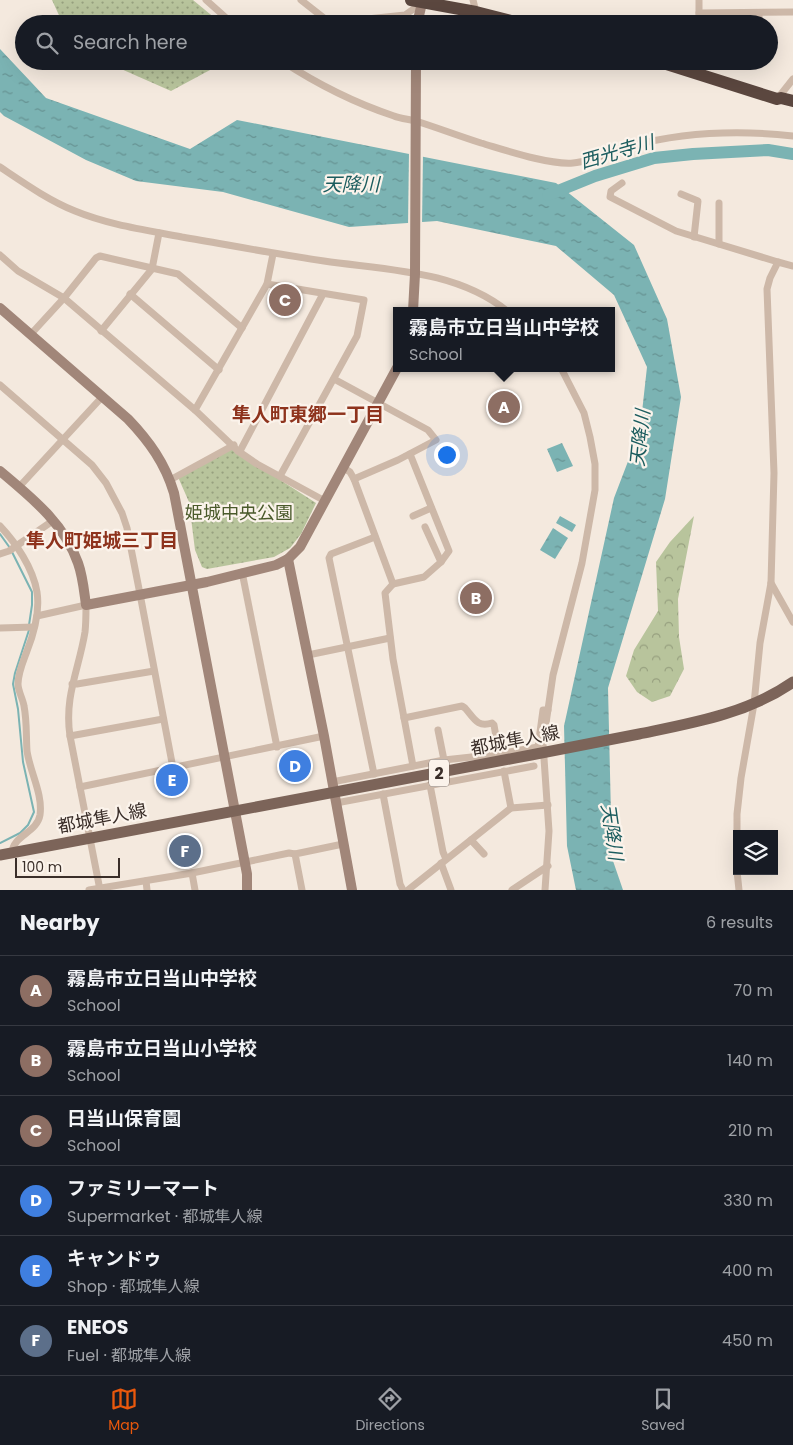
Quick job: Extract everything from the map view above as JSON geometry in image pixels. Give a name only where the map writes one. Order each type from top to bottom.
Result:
[{"type":"highway","points":[[416,2],[474,6],[498,15]]},
{"type":"highway","points":[[703,70],[777,99],[793,101]]},
{"type":"main road","name":"都城隼人線","points":[[0,855],[689,724],[752,705],[773,695],[793,682]]},
{"type":"street","points":[[206,0],[223,15]]},
{"type":"street","points":[[301,0],[320,15]]},
{"type":"street","points":[[699,0],[699,13],[793,12]]},
{"type":"street","points":[[405,15],[416,2]]},
{"type":"street","points":[[416,2],[417,15]]},
{"type":"street","points":[[296,70],[333,91],[417,125],[510,152],[558,162],[572,163],[588,160],[632,146],[703,134],[762,133],[793,136]]},
{"type":"street","points":[[413,307],[417,125],[416,70]]},
{"type":"street","points":[[777,99],[793,78]]},
{"type":"street","points":[[0,167],[54,201],[77,212],[117,224],[273,254],[415,272],[448,280],[472,289],[502,307]]},
{"type":"street","points":[[622,183],[612,191],[610,197],[676,231],[793,266]]},
{"type":"street","points":[[681,194],[698,201],[694,237]]},
{"type":"street","points":[[719,244],[720,203]]},
{"type":"street","points":[[101,331],[152,269],[159,233]]},
{"type":"street","points":[[195,410],[267,284],[273,254]]},
{"type":"street","points":[[0,255],[18,271],[64,298],[195,410],[236,448],[257,464],[325,501]]},
{"type":"street","points":[[31,334],[64,298],[96,258],[100,256],[178,274],[242,328]]},
{"type":"street","points":[[737,830],[744,755],[760,643],[771,583],[774,473],[767,289],[778,262]]},
{"type":"street","points":[[267,284],[364,300],[357,336],[280,476]]},
{"type":"street","points":[[130,294],[219,370]]},
{"type":"street","points":[[236,448],[240,451],[323,294]]},
{"type":"street","points":[[0,308],[103,396],[146,438],[157,452],[170,480],[192,584],[245,862],[247,890]]},
{"type":"street","points":[[37,616],[276,565],[288,559],[300,547],[395,372]]},
{"type":"street","points":[[546,890],[549,831],[546,752],[548,710],[554,676],[582,562],[595,490],[595,464],[586,421],[574,390],[563,372]]},
{"type":"street","points":[[334,379],[428,430],[436,440],[429,445],[354,479]]},
{"type":"street","points":[[0,385],[92,465],[114,495],[127,528],[172,768]]},
{"type":"street","points":[[19,487],[103,396]]},
{"type":"street","points":[[170,480],[236,448]]},
{"type":"street","points":[[410,454],[449,551],[441,562],[424,576],[393,584],[385,593],[390,638],[413,766]]},
{"type":"street","points":[[344,468],[350,472],[354,479],[393,584]]},
{"type":"street","points":[[0,471],[54,520],[74,552],[82,578],[86,605],[85,632],[72,684],[68,714],[70,736],[99,889]]},
{"type":"street","points":[[413,516],[432,508]]},
{"type":"street","points":[[0,554],[13,548],[54,520]]},
{"type":"street","points":[[0,526],[30,573],[36,590],[37,616],[31,627],[19,672],[18,685],[24,706],[28,753],[39,800],[40,817],[36,825],[15,843],[12,853]]},
{"type":"street","points":[[425,527],[441,562]]},
{"type":"street","points":[[374,774],[329,558],[331,554],[375,537]]},
{"type":"street","points":[[288,559],[324,736],[352,890]]},
{"type":"street","points":[[242,572],[277,746]]},
{"type":"street","points":[[771,583],[793,622]]},
{"type":"street","points":[[0,628],[31,627]]},
{"type":"street","points":[[308,655],[390,638]]},
{"type":"street","points":[[72,684],[154,672]]},
{"type":"street","points":[[404,718],[462,706],[466,708],[479,724],[492,723],[494,725],[499,754]]},
{"type":"street","points":[[334,793],[374,774],[444,760],[499,754],[538,747],[542,710],[548,710]]},
{"type":"street","points":[[70,736],[163,719]]},
{"type":"street","points":[[438,730],[444,760]]},
{"type":"street","points":[[80,787],[324,736]]},
{"type":"street","points":[[334,793],[383,794],[534,766]]},
{"type":"street","points":[[504,771],[511,808]]},
{"type":"street","points":[[430,785],[443,852],[443,861],[451,890]]},
{"type":"street","points":[[383,794],[400,884],[403,890]]},
{"type":"street","points":[[408,890],[511,808],[548,805]]},
{"type":"street","points":[[472,840],[484,854]]},
{"type":"street","points":[[89,890],[343,844]]},
{"type":"street","points":[[295,854],[302,890]]},
{"type":"street","points":[[512,890],[548,866]]},
{"type":"street","points":[[192,872],[195,890]]},
{"type":"street","points":[[737,875],[739,890]]},
{"type":"street","points":[[146,881],[147,890]]},
{"type":"green space","points":[[52,0],[193,0],[211,15],[59,15]]},
{"type":"green space","points":[[123,70],[210,70],[171,91]]},
{"type":"green space","name":"姫城中央公園","points":[[231,448],[316,503],[301,534],[290,548],[274,557],[207,569],[202,567],[195,550],[189,502],[178,477]]},
{"type":"green space","points":[[694,516],[678,599],[679,637],[684,669],[670,696],[652,702],[637,692],[626,676],[634,650],[658,611],[656,562],[670,542]]},
{"type":"water","name":"天降川","points":[[0,49],[15,65],[15,70],[20,70],[46,98],[190,149],[237,120],[556,183],[634,245],[667,319],[681,397],[665,499],[608,688],[612,858],[623,890],[576,890],[567,846],[564,726],[614,498],[640,430],[647,367],[614,295],[556,246],[437,221],[349,227],[223,192],[136,181],[86,160],[4,116],[0,112]]},
{"type":"water","points":[[562,443],[573,466],[557,472],[547,449]]},
{"type":"water","points":[[560,516],[576,525],[572,532],[556,523]]},
{"type":"water","points":[[553,528],[568,538],[555,559],[540,550]]},
{"type":"pier","points":[[409,151],[423,154],[422,225],[408,226]]},
{"type":"waterway","name":"西光寺川","points":[[548,195],[595,176],[654,158],[768,150],[793,154]]},
{"type":"waterway","points":[[0,534],[10,548]]},
{"type":"waterway","points":[[12,552],[32,592],[29,625]]},
{"type":"waterway","points":[[0,843],[20,833],[28,825],[34,812],[23,762],[18,709],[13,684],[29,630]]},
{"type":"place","name":"日当山保育園","points":[[285,300]]},
{"type":"place","name":"霧島市立日当山中学校","points":[[504,407]]},
{"type":"place","name":"霧島市立日当山小学校","points":[[476,598]]},
{"type":"place","name":"ファミリーマート","points":[[295,766]]},
{"type":"place","name":"キャンドゥ","points":[[172,780]]},
{"type":"place","name":"ENEOS","points":[[185,851]]},
{"type":"district","name":"隼人町東郷一丁目","points":[[308,414]]},
{"type":"district","name":"隼人町姫城三丁目","points":[[102,540]]}]
